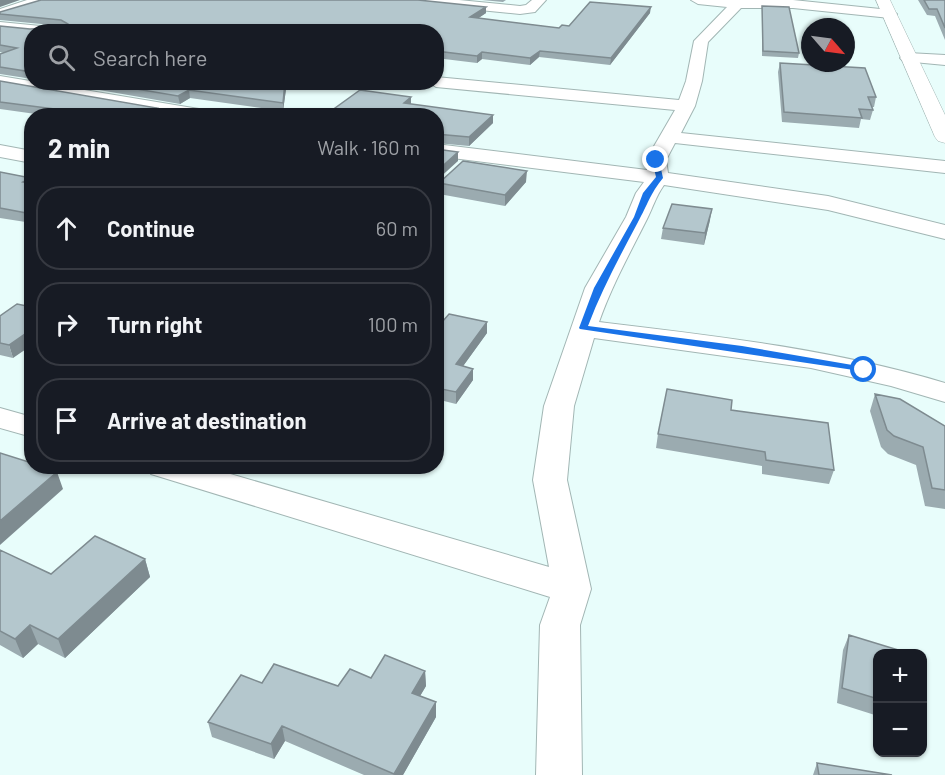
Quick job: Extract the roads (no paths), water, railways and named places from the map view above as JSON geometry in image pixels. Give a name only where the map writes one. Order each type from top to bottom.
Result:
[{"type":"street","points":[[0,13],[40,0]]},
{"type":"street","points":[[420,0],[520,10],[530,9],[539,0]]},
{"type":"street","points":[[698,0],[886,7],[945,137]]},
{"type":"street","points":[[559,775],[560,625],[572,589],[550,480],[559,406],[598,288],[637,217],[647,193],[659,178],[656,160],[686,106],[694,81],[701,42],[736,2]]},
{"type":"street","points":[[0,26],[24,28]]},
{"type":"street","points":[[908,58],[945,60]]},
{"type":"street","points":[[0,81],[24,85]]},
{"type":"street","points":[[444,83],[686,106]]},
{"type":"street","points":[[11,101],[39,90]]},
{"type":"street","points":[[56,90],[163,108]]},
{"type":"street","points":[[668,136],[945,167]]},
{"type":"street","points":[[0,151],[24,156]]},
{"type":"street","points":[[444,151],[659,178],[828,203],[945,232]]},
{"type":"street","points":[[583,328],[742,349],[864,370],[903,378],[945,393]]},
{"type":"street","points":[[0,418],[24,425]]},
{"type":"street","points":[[190,474],[572,589]]}]
